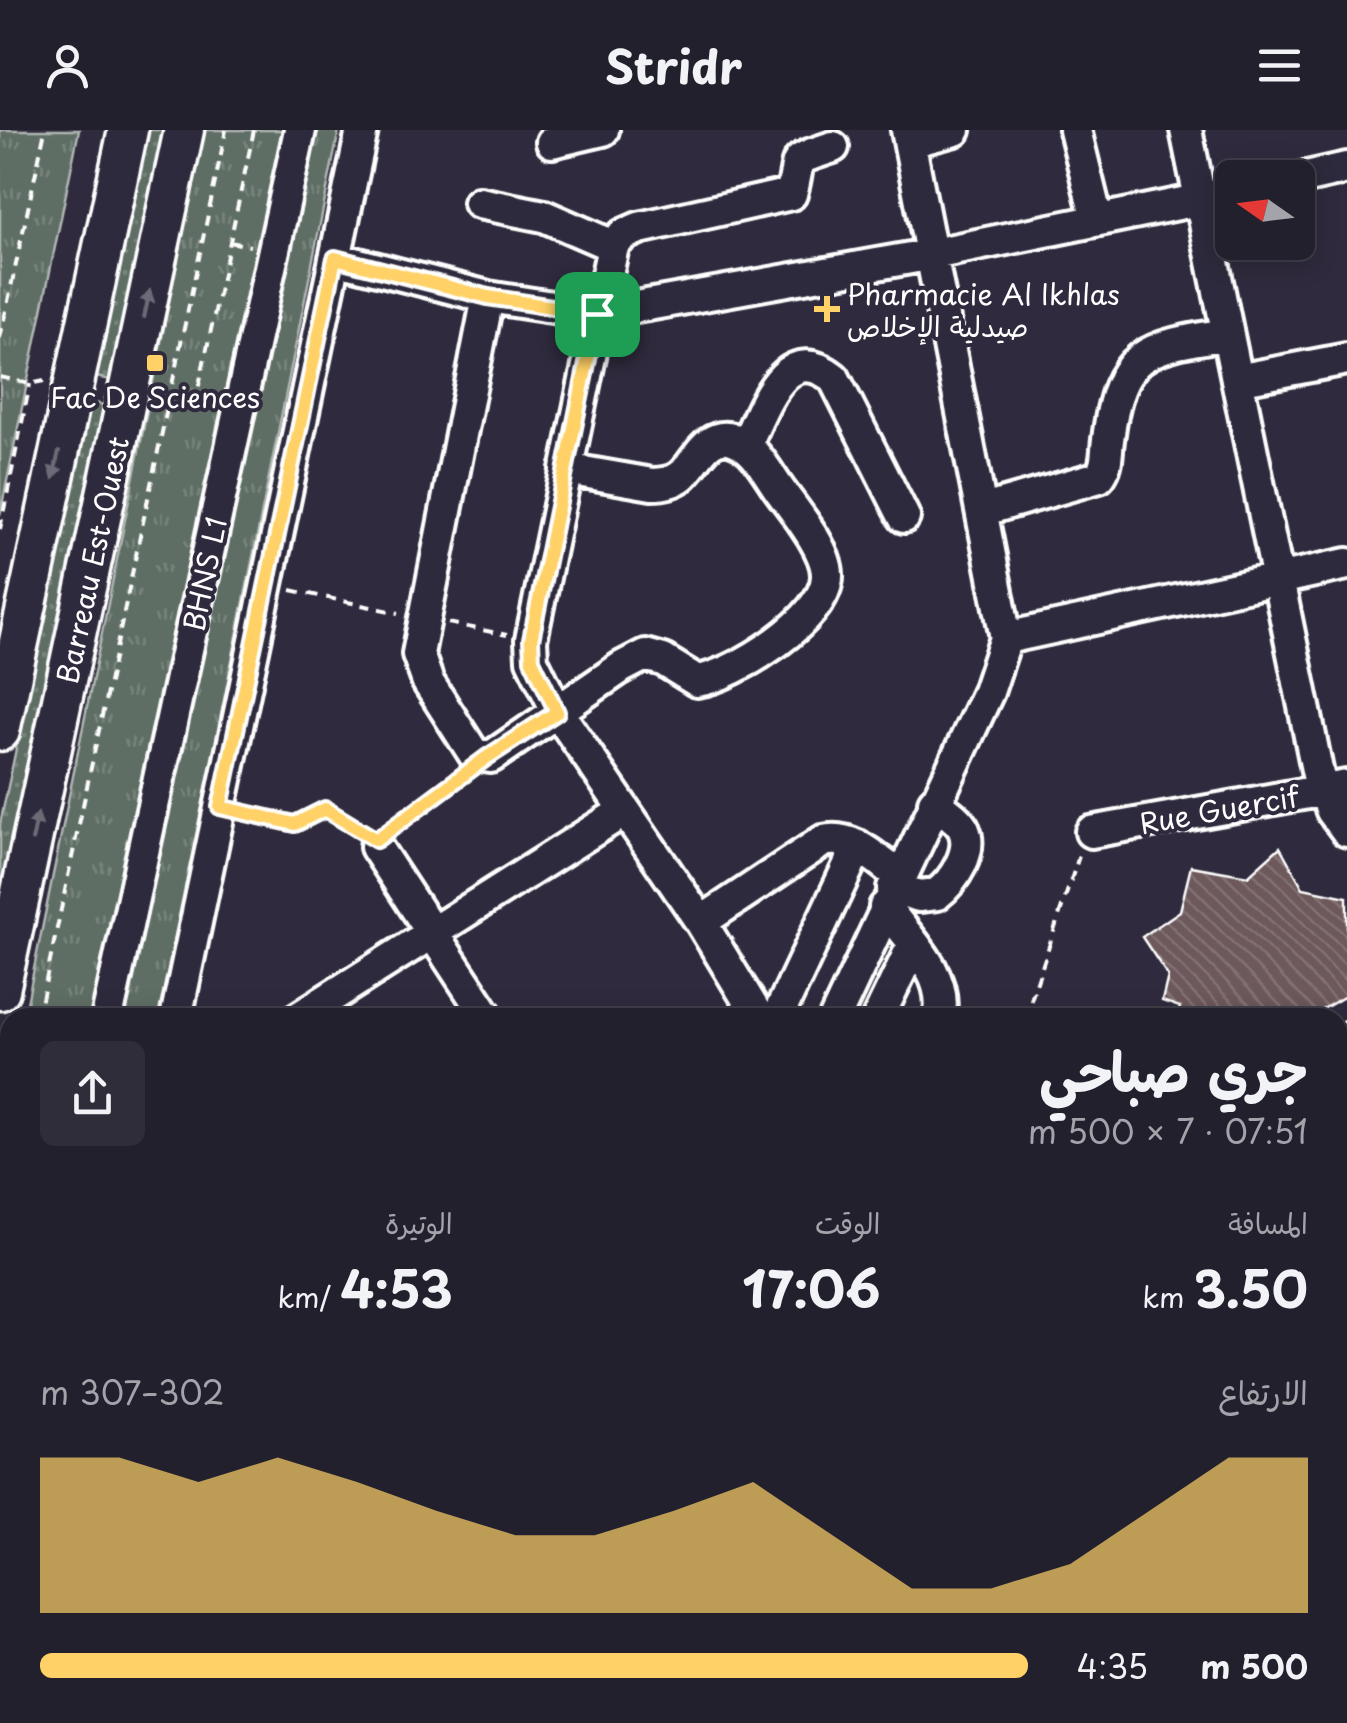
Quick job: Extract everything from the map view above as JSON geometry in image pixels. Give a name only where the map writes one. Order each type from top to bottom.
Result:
[{"type":"main road","name":"Barreau Est-Ouest","points":[[0,731],[128,130]]},
{"type":"main road","name":"Barreau Est-Ouest","points":[[0,990],[184,130]]},
{"type":"street","name":"BHNS L1","points":[[109,1008],[304,130]]},
{"type":"street","name":"BHNS L1","points":[[118,1008],[304,130]]},
{"type":"street","points":[[178,1008],[362,130]]},
{"type":"street","points":[[552,142],[603,130]]},
{"type":"street","points":[[839,1008],[997,671],[1006,638],[908,136],[955,130]]},
{"type":"street","points":[[1075,130],[1097,220]]},
{"type":"street","points":[[1186,130],[1278,578],[1347,830]]},
{"type":"street","points":[[753,1008],[701,922],[557,712],[536,671],[531,640],[613,246],[623,235],[639,228],[790,194],[794,164],[800,158],[833,147]]},
{"type":"street","points":[[1315,175],[1347,168]]},
{"type":"street","points":[[335,258],[488,297],[597,314],[932,254],[1215,197]]},
{"type":"street","points":[[479,203],[544,216],[613,246]]},
{"type":"street","points":[[488,297],[418,654],[428,682],[474,754],[486,758],[645,655],[663,660],[697,682],[722,676],[784,636],[814,608],[826,584],[825,564],[810,533],[756,456],[734,439],[718,439],[702,449],[682,476],[666,483],[566,469]]},
{"type":"street","points":[[984,510],[1099,477],[1106,464],[1114,400],[1122,378],[1144,353],[1172,343],[1227,334]]},
{"type":"street","points":[[1238,380],[1347,359]]},
{"type":"street","points":[[745,446],[774,388],[786,374],[799,366],[822,368],[834,378],[904,517]]},
{"type":"street","points":[[1006,638],[1347,564]]},
{"type":"street","name":"Rue Guercif","points":[[1091,832],[1335,789]]},
{"type":"street","points":[[892,891],[919,896],[937,894],[965,854],[961,825],[934,802]]},
{"type":"street","points":[[313,1008],[624,812]]},
{"type":"street","points":[[701,922],[823,840],[834,838],[858,846],[892,891],[913,945],[938,981],[941,1008]]},
{"type":"street","points":[[376,843],[481,1008]]},
{"type":"street","points":[[781,1008],[858,846]]},
{"type":"street","points":[[883,1008],[913,945]]},
{"type":"path","points":[[0,338],[45,130]]},
{"type":"path","points":[[40,1008],[226,130]]},
{"type":"path","points":[[196,404],[254,130]]},
{"type":"path","points":[[0,377],[30,384],[0,530]]},
{"type":"path","points":[[128,396],[166,405],[196,404],[238,414]]},
{"type":"path","points":[[220,807],[295,824],[325,809],[376,843],[486,758]]},
{"type":"path","points":[[1028,1008],[1070,879],[1091,832]]},
{"type":"green space","points":[[0,130],[79,130],[0,515]]},
{"type":"green space","points":[[147,130],[165,130],[112,380],[95,377]]},
{"type":"green space","points":[[204,130],[339,130],[162,1008],[26,1008]]},
{"type":"green space","points":[[90,402],[108,406],[0,913],[0,824]]},
{"type":"building","points":[[1280,847],[1303,888],[1347,897],[1347,995],[1325,1008],[1180,1008],[1162,1001],[1168,976],[1142,937],[1180,911],[1191,866],[1248,876]]},
{"type":"place","name":"Pharmacie Al Ikhlas صيدلية الإخلاص","points":[[827,309]]},
{"type":"place","name":"Fac De Sciences","points":[[155,363]]},
{"type":"route","points":[[335,258],[488,297],[597,314],[531,640],[532,660],[557,712],[486,758],[376,840],[325,809],[295,824],[220,807],[335,258]]}]
